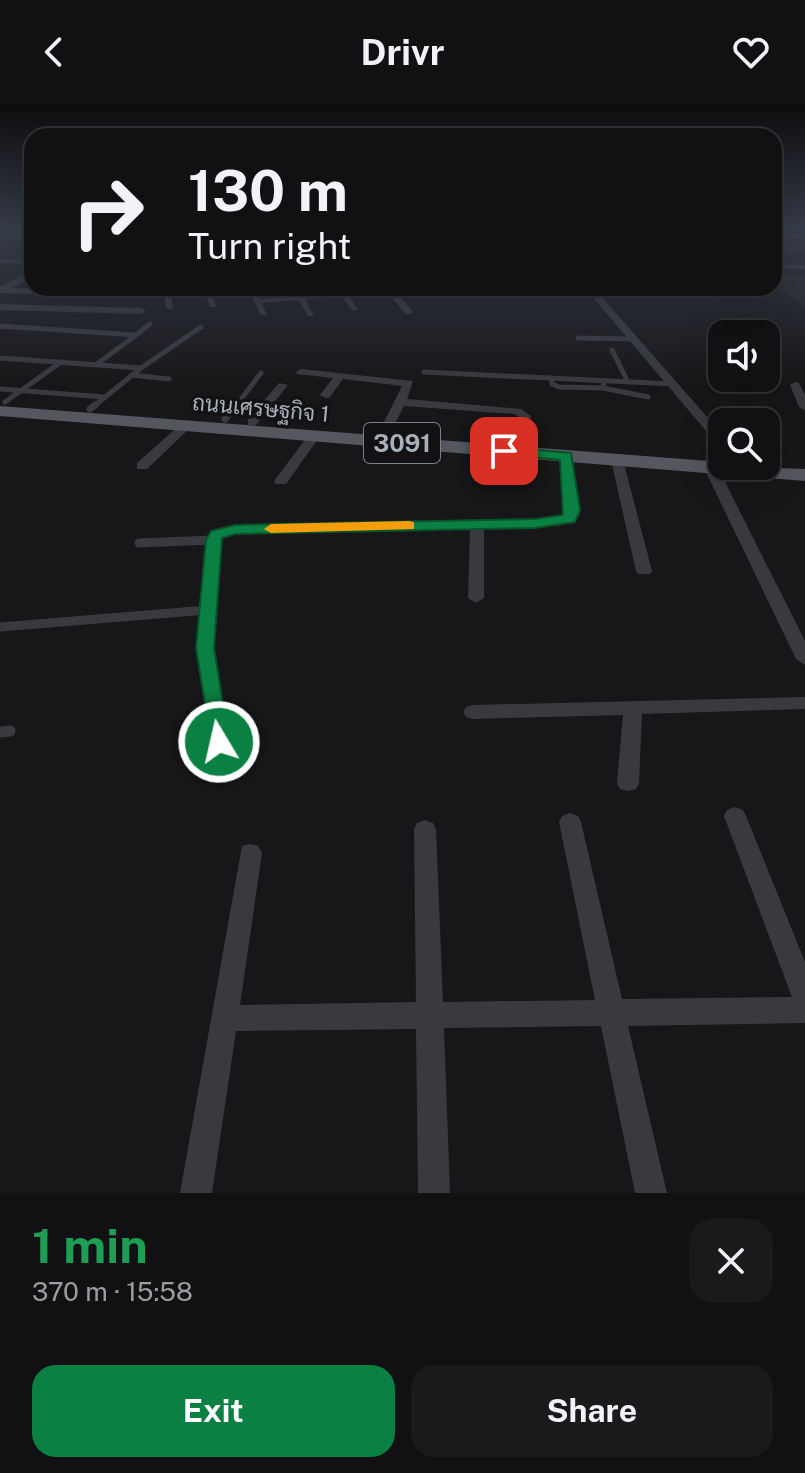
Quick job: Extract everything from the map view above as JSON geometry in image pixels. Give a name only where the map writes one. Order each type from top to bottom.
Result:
[{"type":"main road","name":"ถนนเศรษฐกิจ 1","points":[[1,401],[97,403],[252,422],[520,443],[708,462]]},
{"type":"main road","name":"ถนนเศรษฐกิจ 1","points":[[1,401],[186,426],[617,460],[708,463]]},
{"type":"main road","points":[[780,462],[805,464]]},
{"type":"main road","name":"ถนนเศรษฐกิจ 1","points":[[780,472],[805,475]]},
{"type":"street","points":[[1,291],[19,281]]},
{"type":"street","points":[[1,291],[24,292]]},
{"type":"street","points":[[168,296],[170,308]]},
{"type":"street","points":[[210,296],[213,305]]},
{"type":"street","points":[[255,296],[264,313]]},
{"type":"street","points":[[346,296],[355,308]]},
{"type":"street","points":[[394,296],[409,312]]},
{"type":"street","points":[[596,296],[708,425]]},
{"type":"street","points":[[302,298],[311,314]]},
{"type":"street","points":[[0,307],[141,311]]},
{"type":"street","points":[[301,372],[409,383],[385,432]]},
{"type":"street","points":[[326,395],[340,376]]},
{"type":"street","points":[[252,422],[283,385]]},
{"type":"street","points":[[795,385],[805,407]]},
{"type":"street","points":[[400,402],[517,411],[525,416],[520,443]]},
{"type":"street","points":[[142,466],[186,426]]},
{"type":"street","points":[[281,481],[314,436]]},
{"type":"street","points":[[219,742],[205,648],[213,540],[223,531],[535,524],[570,519],[572,510],[566,456]]},
{"type":"street","points":[[617,460],[644,571]]},
{"type":"street","points":[[724,480],[800,639],[805,659]]},
{"type":"street","points":[[476,598],[477,524]]},
{"type":"street","points":[[473,712],[805,703]]},
{"type":"street","points":[[628,783],[633,707]]},
{"type":"street","points":[[735,816],[805,996]]},
{"type":"street","points":[[570,822],[651,1193]]},
{"type":"street","points":[[425,829],[434,1193]]},
{"type":"street","points":[[196,1193],[250,853]]},
{"type":"street","points":[[224,1018],[805,1010]]},
{"type":"lane","points":[[258,301],[313,296]]},
{"type":"lane","points":[[97,364],[150,324]]},
{"type":"lane","points":[[1,327],[136,335]]},
{"type":"lane","points":[[1,401],[22,390],[97,403],[201,327]]},
{"type":"lane","points":[[578,338],[634,339]]},
{"type":"lane","points":[[612,350],[628,382]]},
{"type":"lane","points":[[0,358],[141,368]]},
{"type":"lane","points":[[1,401],[61,362]]},
{"type":"lane","points":[[424,372],[552,379],[552,384],[559,387],[628,382],[673,384]]},
{"type":"lane","points":[[225,419],[261,373]]},
{"type":"lane","points":[[132,375],[169,379]]},
{"type":"lane","points":[[603,385],[648,397]]},
{"type":"lane","points":[[139,543],[213,540]]},
{"type":"lane","points":[[0,627],[207,610]]},
{"type":"shaded area","points":[[782,281],[805,281],[805,308],[782,291]]},
{"type":"slow traffic","points":[[271,529],[409,526]]},
{"type":"route","points":[[219,742],[205,648],[213,540],[217,534],[235,529],[535,524],[559,522],[573,516],[566,456],[504,451]]}]
